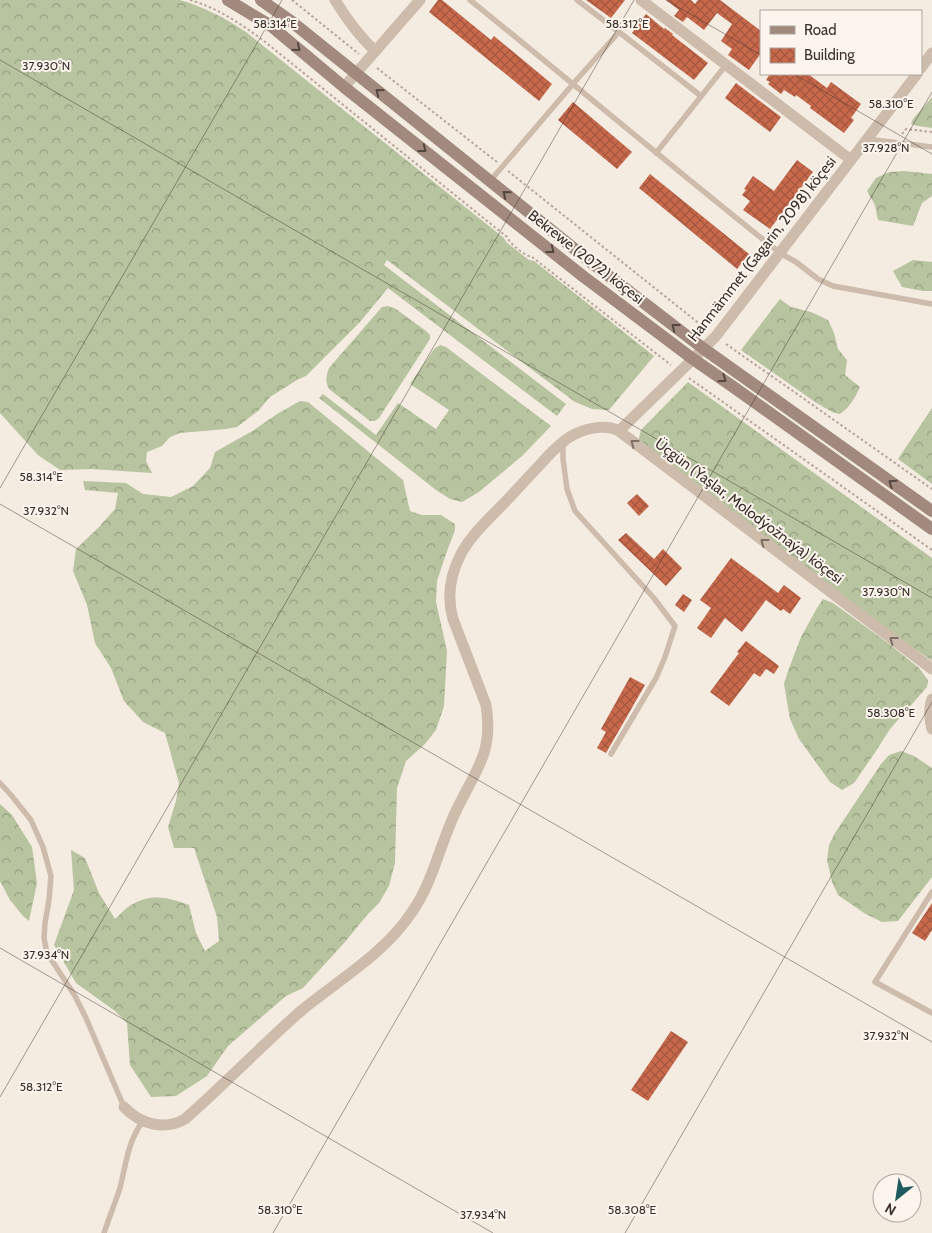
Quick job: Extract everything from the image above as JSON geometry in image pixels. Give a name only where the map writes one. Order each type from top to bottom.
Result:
[{"type":"main road","name":"Bekrewe (2072) köçesi","points":[[228,0],[271,26],[344,87],[584,277],[693,360],[932,529]]},
{"type":"main road","name":"Bekrewe (2072) köçesi","points":[[261,0],[292,22],[592,263],[704,349],[932,511]]},
{"type":"street","points":[[335,0],[359,34],[375,51]]},
{"type":"street","points":[[344,87],[420,0]]},
{"type":"street","points":[[641,0],[851,160]]},
{"type":"street","points":[[922,67],[932,54]]},
{"type":"street","name":"Hanmämmet (Gagarin, 2098) köçesi","points":[[619,431],[716,336],[916,75]]},
{"type":"street","points":[[124,1107],[130,1114],[148,1123],[170,1125],[185,1119],[281,1029],[377,952],[392,938],[413,911],[423,894],[457,809],[482,761],[488,735],[489,720],[486,705],[450,609],[451,580],[455,567],[461,554],[478,531],[533,471],[563,442],[586,430],[613,428],[619,431]]},
{"type":"street","name":"Üçgün (Ýaşlar, Molodýožnaýa) köçesi","points":[[619,431],[932,669]]},
{"type":"street","points":[[932,699],[929,716],[932,729]]},
{"type":"lane","points":[[470,0],[780,253],[796,262],[818,279],[833,286],[932,304]]},
{"type":"lane","points":[[577,0],[701,96]]},
{"type":"lane","points":[[490,181],[619,32]]},
{"type":"lane","points":[[656,153],[726,64]]},
{"type":"lane","points":[[867,139],[932,147]]},
{"type":"lane","points":[[563,442],[564,472],[567,489],[575,510],[653,597],[675,626],[656,678],[611,754]]},
{"type":"lane","points":[[0,783],[31,820],[43,847],[51,876],[49,900],[44,923],[47,953],[76,996],[124,1107]]},
{"type":"lane","points":[[932,892],[875,982],[932,1013]]},
{"type":"lane","points":[[104,1233],[120,1188],[130,1147],[136,1130],[143,1121]]},
{"type":"path","points":[[292,0],[716,336],[932,489]]},
{"type":"path","points":[[896,142],[906,129],[932,132]]},
{"type":"green space","points":[[0,0],[180,0],[222,18],[246,32],[504,238],[506,242],[529,260],[534,261],[654,356],[609,410],[592,409],[575,402],[387,260],[384,265],[566,404],[557,416],[388,288],[360,322],[306,376],[270,397],[258,411],[237,427],[180,433],[170,437],[162,446],[147,452],[146,461],[152,473],[91,469],[60,470],[38,455],[0,413]]},
{"type":"green space","points":[[932,97],[932,128],[911,124],[913,119]]},
{"type":"green space","points":[[904,171],[932,174],[932,196],[922,203],[913,226],[878,220],[875,205],[867,191],[876,178],[889,172]]},
{"type":"green space","points":[[913,260],[932,262],[932,291],[902,287],[893,271]]},
{"type":"green space","points":[[780,299],[791,307],[811,312],[828,320],[838,349],[847,360],[845,375],[860,387],[852,402],[840,414],[832,412],[815,402],[741,350]]},
{"type":"green space","points":[[388,306],[396,309],[426,331],[430,335],[430,339],[379,418],[375,421],[370,421],[329,389],[327,376],[329,368],[382,307]]},
{"type":"green space","points":[[440,345],[446,347],[551,426],[522,456],[479,492],[462,502],[450,499],[436,490],[319,398],[323,394],[376,435],[398,403],[436,429],[449,410],[410,384],[434,349]]},
{"type":"green space","points":[[688,382],[932,558],[932,661],[638,442],[641,430]]},
{"type":"green space","points":[[300,401],[308,402],[403,480],[410,511],[422,515],[441,515],[455,524],[455,530],[437,581],[436,602],[447,651],[444,706],[436,730],[425,744],[406,761],[397,788],[395,863],[389,886],[379,903],[303,988],[286,996],[228,1046],[207,1076],[176,1096],[151,1097],[130,1065],[127,1023],[115,1011],[76,983],[54,945],[74,890],[71,850],[85,858],[99,893],[115,919],[130,905],[140,901],[154,898],[175,900],[189,905],[196,933],[205,951],[219,941],[217,917],[194,848],[174,848],[168,827],[179,783],[165,733],[143,722],[124,701],[111,668],[95,643],[87,605],[73,571],[76,549],[115,509],[118,493],[85,490],[83,481],[126,483],[143,494],[171,497],[193,486],[210,468],[215,452]]},
{"type":"green space","points":[[932,408],[932,484],[898,459]]},
{"type":"green space","points":[[823,599],[833,603],[888,643],[919,668],[928,680],[927,687],[890,729],[854,783],[842,790],[830,782],[799,739],[790,719],[784,684],[801,637]]},
{"type":"green space","points":[[901,751],[914,756],[932,768],[932,877],[898,921],[882,922],[864,913],[838,895],[832,882],[827,860],[829,845],[835,833],[881,764],[889,755]]},
{"type":"green space","points":[[0,804],[12,815],[32,847],[37,883],[29,921],[10,900],[0,881]]},
{"type":"building","points":[[438,0],[442,0],[491,40],[494,36],[552,84],[539,101],[429,12]]},
{"type":"building","points":[[586,0],[625,0],[611,18]]},
{"type":"building","points":[[666,0],[691,0],[695,4],[698,0],[720,0],[760,30],[760,54],[749,70],[728,55],[732,49],[721,41],[732,24],[717,13],[704,30],[687,17],[683,22],[674,16],[679,10]]},
{"type":"building","points":[[646,14],[708,63],[694,80],[632,33]]},
{"type":"building","points":[[769,75],[809,75],[827,88],[831,82],[861,104],[851,118],[854,120],[844,133],[810,108],[811,106],[796,95],[795,97],[784,90],[781,94],[768,84],[770,82],[766,80]]},
{"type":"building","points":[[736,83],[781,117],[770,132],[725,98]]},
{"type":"building","points":[[573,102],[632,152],[617,169],[558,120]]},
{"type":"building","points":[[797,160],[813,172],[770,229],[743,210],[750,201],[742,195],[746,190],[744,189],[753,176],[774,191]]},
{"type":"building","points":[[650,174],[749,254],[737,269],[639,188]]},
{"type":"building","points":[[637,494],[649,506],[639,516],[627,503]]},
{"type":"building","points":[[626,533],[654,559],[663,549],[682,568],[666,586],[618,540]]},
{"type":"building","points":[[731,558],[778,593],[784,585],[801,598],[790,614],[783,609],[781,611],[766,600],[742,632],[725,618],[711,638],[697,628],[711,608],[700,600]]},
{"type":"building","points":[[683,594],[692,600],[684,612],[675,605]]},
{"type":"building","points":[[746,641],[779,666],[774,674],[766,669],[760,677],[754,673],[729,706],[710,692]]},
{"type":"building","points":[[630,677],[645,685],[606,753],[597,748],[606,732],[601,729]]},
{"type":"building","points":[[932,903],[932,930],[925,941],[912,933]]},
{"type":"building","points":[[671,1031],[688,1042],[648,1101],[631,1090]]}]
